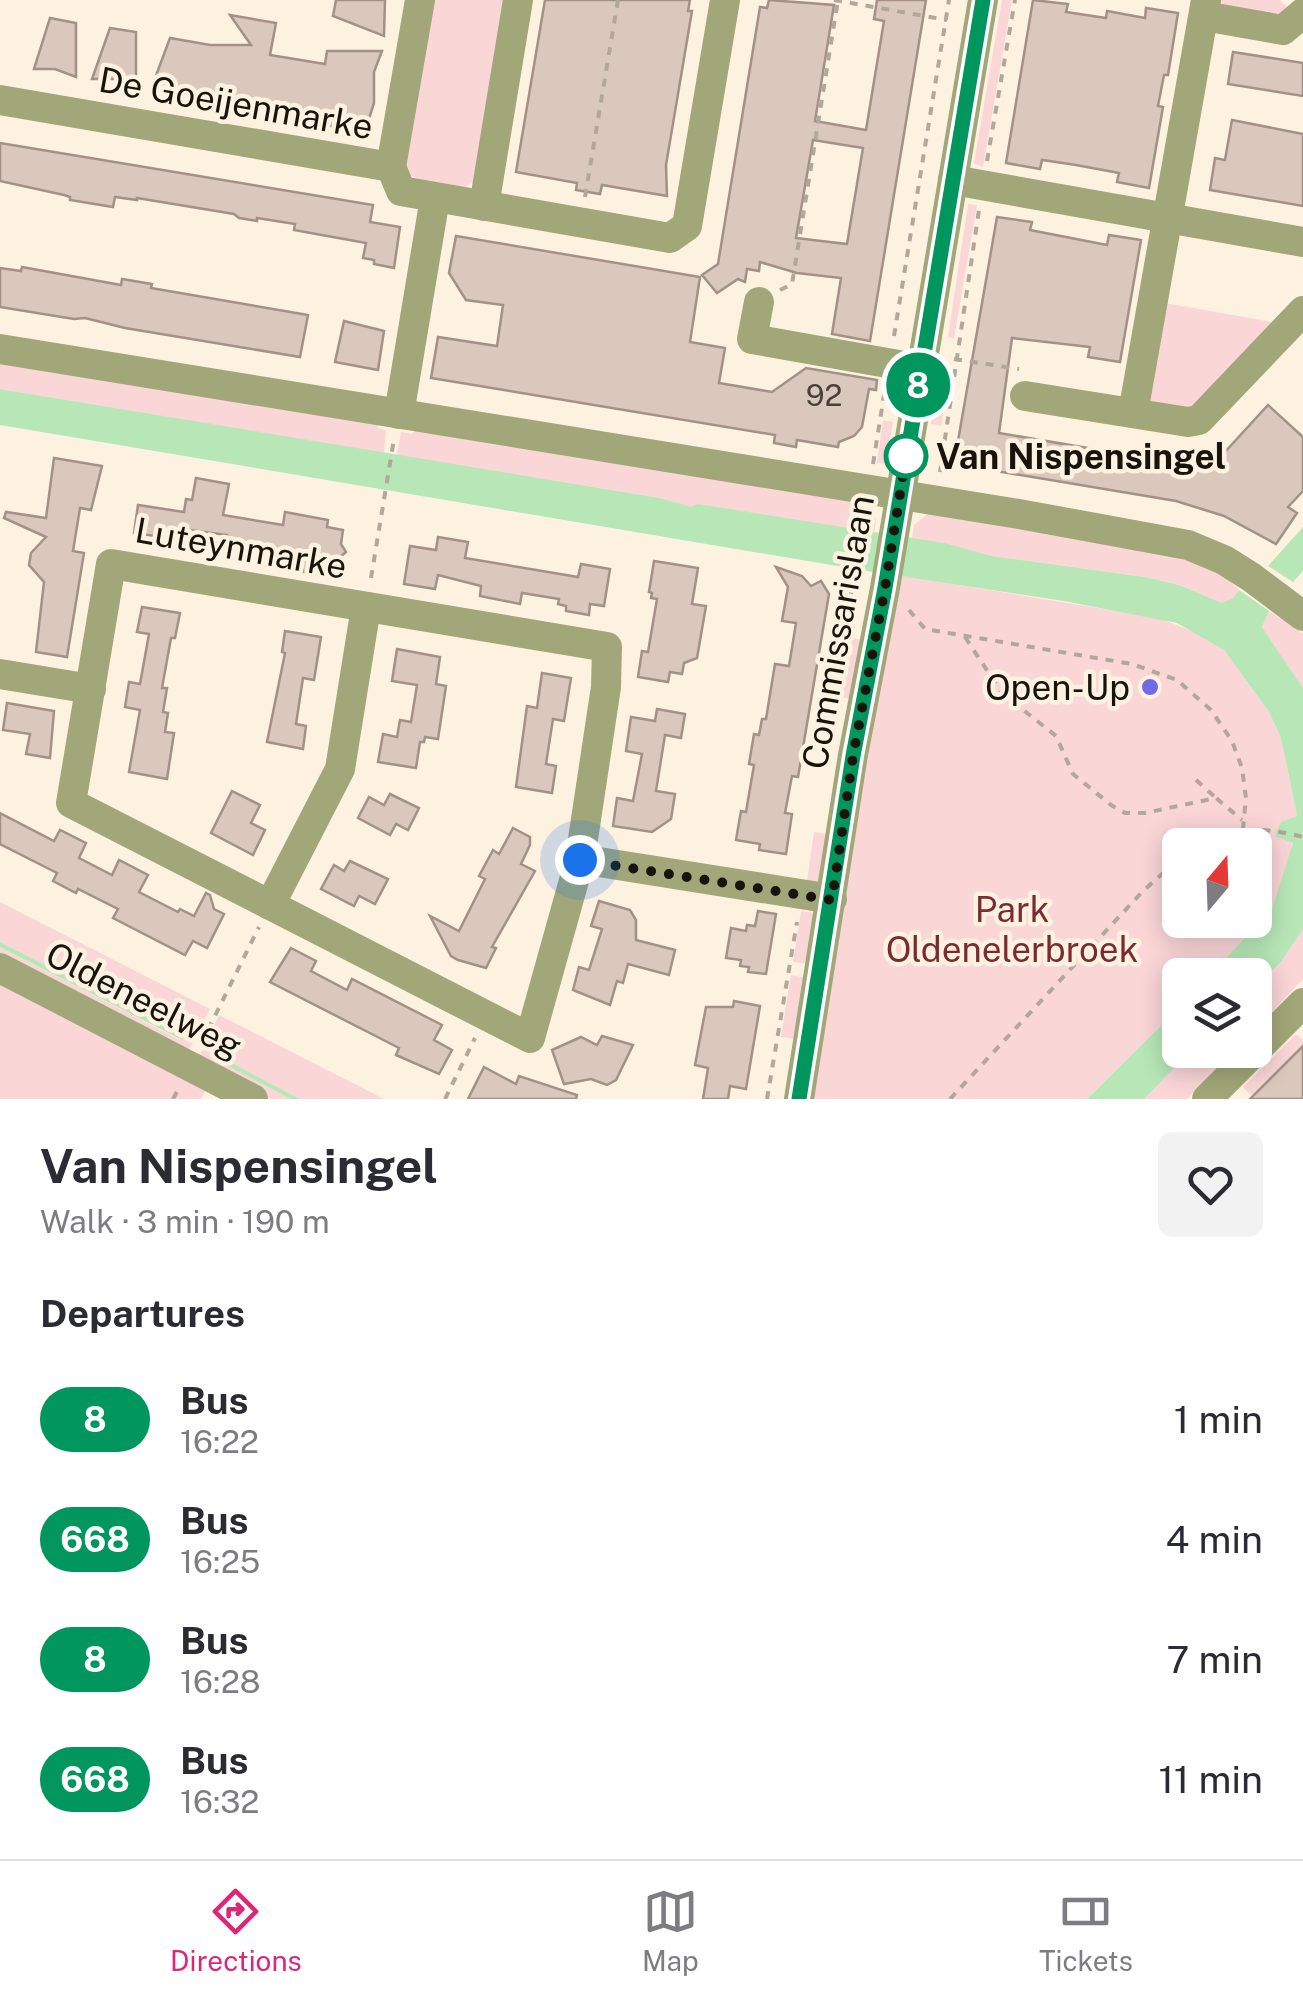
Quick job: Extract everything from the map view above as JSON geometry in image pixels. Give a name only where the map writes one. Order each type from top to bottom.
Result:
[{"type":"street","points":[[391,167],[420,0]]},
{"type":"street","points":[[484,206],[518,0]]},
{"type":"street","name":"De Goeijenmarke","points":[[0,100],[391,167],[401,191],[670,238],[686,226],[725,0]]},
{"type":"street","points":[[1133,413],[1205,8],[1283,30],[1303,13]]},
{"type":"street","name":"Commissarislaan","points":[[799,1099],[853,756],[923,361],[968,183],[981,13]]},
{"type":"street","points":[[968,183],[1303,242]]},
{"type":"street","points":[[396,427],[435,198]]},
{"type":"street","points":[[758,302],[752,339],[890,364],[923,361]]},
{"type":"street","points":[[1025,396],[1188,422],[1199,420],[1303,311]]},
{"type":"street","points":[[0,349],[396,427],[898,509],[1188,545],[1252,577],[1303,616]]},
{"type":"street","name":"Luteynmarke","points":[[110,564],[607,647],[606,687],[580,860],[530,1038],[71,803],[91,689],[110,564]]},
{"type":"street","points":[[270,905],[340,769],[366,607]]},
{"type":"street","points":[[0,674],[91,689]]},
{"type":"street","points":[[580,860],[832,900]]},
{"type":"street","name":"Oldeneelweg","points":[[0,968],[253,1099]]},
{"type":"street","points":[[1219,1095],[1303,1003]]},
{"type":"path","points":[[581,223],[618,0]]},
{"type":"path","points":[[758,302],[792,284],[837,0],[946,19],[981,13]]},
{"type":"path","points":[[949,0],[872,467],[898,509],[938,482],[956,359],[968,183],[1015,0]]},
{"type":"path","points":[[923,361],[956,359],[1028,370],[1025,396]]},
{"type":"path","points":[[366,607],[396,427]]},
{"type":"path","points":[[885,588],[925,629],[1132,664],[1177,680],[1212,710],[1232,741],[1242,768],[1244,825]]},
{"type":"path","points":[[965,636],[1002,693],[1056,736],[1073,774],[1111,805],[1125,813],[1146,813],[1216,798]]},
{"type":"path","points":[[1196,780],[1244,825]]},
{"type":"path","points":[[1238,828],[1244,825],[1303,837]]},
{"type":"path","points":[[950,1099],[1162,874]]},
{"type":"path","points":[[190,1066],[270,905]]},
{"type":"path","points":[[445,1099],[486,1016]]},
{"type":"green space","points":[[429,0],[506,0],[473,182],[466,187],[417,179],[405,172]]},
{"type":"green space","points":[[1002,0],[1012,0],[983,167],[974,163]]},
{"type":"green space","points":[[1216,0],[1280,0],[1291,11],[1287,15],[1222,9]]},
{"type":"green space","points":[[968,204],[977,205],[954,338],[948,337]]},
{"type":"green space","points":[[1165,303],[1277,323],[1197,409],[1148,405]]},
{"type":"green space","points":[[0,356],[375,419],[378,428],[386,430],[384,453],[0,389]]},
{"type":"green space","points":[[938,377],[949,379],[941,426],[931,424]]},
{"type":"green space","points":[[883,420],[893,422],[886,464],[877,463]]},
{"type":"green space","points":[[418,426],[863,500],[862,511],[872,513],[876,520],[874,534],[698,504],[691,508],[660,498],[397,455],[401,432],[412,434]]},
{"type":"green space","points":[[931,511],[1190,557],[1239,590],[1222,603],[1179,585],[1145,577],[992,556],[912,538],[914,525]]},
{"type":"green space","name":"Park Oldenelerbroek","points":[[898,575],[1159,618],[1194,632],[1224,650],[1269,712],[1281,738],[1297,817],[1290,855],[1272,909],[1272,828],[1162,828],[1162,938],[1245,938],[1226,958],[1162,958],[1162,1025],[1087,1099],[812,1099]]},
{"type":"green space","points":[[1269,611],[1280,618],[1283,615],[1303,634],[1303,688],[1262,627]]},
{"type":"green space","points":[[847,637],[862,640],[853,699],[837,697]]},
{"type":"green space","points":[[814,832],[831,835],[823,885],[807,881]]},
{"type":"green space","points":[[0,902],[210,1009],[186,1056],[0,960],[0,947],[180,1040],[183,1037],[0,942]]},
{"type":"green space","points":[[801,911],[817,913],[810,964],[793,962]]},
{"type":"green space","points":[[1303,929],[1303,979],[1272,1012],[1272,971]]},
{"type":"green space","points":[[791,975],[807,978],[797,1039],[781,1037]]},
{"type":"green space","points":[[0,981],[208,1085],[201,1099],[0,1099]]},
{"type":"green space","points":[[219,1015],[384,1099],[300,1099],[215,1054],[214,1058],[291,1099],[270,1099],[197,1061]]},
{"type":"green space","points":[[1296,1034],[1303,1040],[1303,1046],[1253,1097],[1243,1087],[1262,1068],[1272,1068],[1272,1058]]},
{"type":"green space","points":[[1174,1068],[1217,1068],[1187,1099],[1144,1099]]},
{"type":"shaded area","points":[[0,389],[660,498],[691,507],[698,504],[944,543],[992,556],[1145,577],[1179,585],[1222,603],[1239,590],[1269,611],[1262,627],[1303,688],[1303,929],[1272,971],[1272,958],[1226,958],[1245,938],[1272,938],[1272,909],[1293,843],[1275,836],[1281,822],[1297,816],[1281,738],[1269,712],[1224,650],[1177,623],[0,425]]},
{"type":"shaded area","points":[[1303,527],[1303,571],[1293,582],[1268,566]]},
{"type":"shaded area","points":[[0,942],[183,1036],[182,1040],[0,947]]},
{"type":"shaded area","points":[[1162,1025],[1162,1068],[1174,1068],[1144,1099],[1087,1099]]},
{"type":"shaded area","points":[[215,1054],[300,1099],[291,1099],[213,1058]]},
{"type":"building","points":[[336,0],[385,0],[384,36],[333,16]]},
{"type":"building","points":[[545,0],[690,0],[688,11],[692,11],[666,165],[667,196],[602,185],[600,194],[576,190],[577,183],[516,172]]},
{"type":"building","points":[[769,0],[834,5],[815,121],[866,130],[884,21],[874,19],[877,0],[926,0],[870,341],[832,334],[841,278],[797,273],[760,262],[759,271],[747,269],[745,282],[738,279],[717,293],[702,275],[718,264],[760,7],[767,8]],"holes":[[[813,140],[863,148],[847,244],[796,238]]]},
{"type":"building","points":[[1033,0],[1068,4],[1066,12],[1106,18],[1107,11],[1145,18],[1146,8],[1178,13],[1168,75],[1164,75],[1158,106],[1163,107],[1149,188],[1117,182],[1119,173],[1076,165],[1042,160],[1040,169],[1006,163]]},
{"type":"building","points":[[230,15],[276,23],[270,55],[325,64],[327,51],[382,51],[374,72],[374,103],[368,122],[340,117],[338,127],[303,122],[305,109],[264,109],[235,99],[203,99],[175,89],[151,89],[170,38],[210,45],[251,45]]},
{"type":"building","points":[[50,18],[76,23],[76,77],[55,69],[34,69]]},
{"type":"building","points":[[110,28],[136,32],[136,87],[114,79],[92,79]]},
{"type":"building","points":[[1233,52],[1303,63],[1303,96],[1228,84]]},
{"type":"building","points":[[1232,120],[1303,134],[1303,206],[1210,190],[1215,158],[1225,160]]},
{"type":"building","points":[[0,143],[373,205],[370,222],[400,227],[394,268],[363,258],[366,243],[294,230],[295,224],[257,221],[137,198],[115,197],[113,207],[0,181]]},
{"type":"building","points":[[997,217],[1032,222],[1030,230],[1107,245],[1109,235],[1141,240],[1120,362],[1088,357],[1090,347],[1012,338],[999,433],[1182,464],[1184,458],[1212,466],[1268,405],[1303,437],[1303,491],[1288,507],[1297,513],[1276,544],[1224,516],[1176,501],[954,464]]},
{"type":"building","points":[[456,236],[700,277],[690,342],[725,348],[719,383],[772,392],[806,368],[877,380],[876,390],[869,389],[862,427],[854,436],[839,442],[838,447],[797,440],[796,447],[774,443],[775,435],[431,378],[438,337],[497,346],[503,305],[466,300],[449,273]]},
{"type":"building","points":[[22,267],[121,285],[122,279],[152,284],[151,288],[308,315],[300,357],[85,318],[0,307],[0,268],[21,271]]},
{"type":"building","points":[[344,321],[384,331],[378,370],[335,362]]},
{"type":"building","points":[[54,458],[102,466],[91,510],[80,508],[73,551],[84,553],[67,657],[36,652],[44,582],[29,565],[31,553],[46,537],[4,518],[6,512],[46,518]]},
{"type":"building","points":[[196,478],[229,484],[223,515],[283,525],[285,512],[328,520],[327,527],[343,530],[341,544],[346,552],[338,559],[336,573],[304,572],[300,566],[302,555],[251,547],[249,558],[224,554],[227,535],[182,529],[179,546],[154,542],[155,536],[134,533],[138,505],[184,512],[186,499],[192,500]]},
{"type":"building","points":[[438,537],[468,542],[465,558],[578,577],[581,564],[610,569],[604,606],[590,604],[589,615],[566,611],[566,606],[558,604],[559,599],[522,593],[520,604],[480,596],[481,586],[438,575],[435,589],[404,584],[410,546],[436,550]]},
{"type":"building","points":[[654,561],[698,568],[692,604],[706,606],[697,658],[684,663],[682,674],[670,672],[668,682],[638,677],[642,651],[648,652],[657,599],[651,598],[649,592]]},
{"type":"building","points":[[776,567],[802,576],[811,586],[821,581],[829,594],[798,777],[792,776],[785,813],[792,814],[786,854],[759,850],[760,844],[736,840],[741,811],[746,812],[754,765],[749,764],[754,734],[759,735],[762,719],[766,719],[775,664],[789,666],[796,623],[782,621],[788,587]]},
{"type":"building","points":[[142,607],[180,613],[162,688],[167,688],[165,732],[174,733],[167,779],[129,772],[140,710],[125,707],[129,682],[140,684],[149,634],[137,632]]},
{"type":"building","points":[[285,631],[321,637],[314,680],[303,678],[296,724],[306,726],[303,749],[267,742],[285,653]]},
{"type":"building","points":[[397,649],[440,657],[436,684],[446,686],[438,739],[425,737],[420,742],[416,768],[378,762],[383,734],[397,737],[400,720],[411,722],[417,685],[392,681]]},
{"type":"building","points":[[542,673],[571,678],[564,721],[553,719],[546,764],[556,766],[552,793],[516,787],[527,706],[537,708]]},
{"type":"building","points":[[7,703],[54,711],[50,758],[26,754],[30,734],[3,730]]},
{"type":"building","points":[[657,709],[685,714],[681,738],[665,735],[656,791],[675,794],[671,819],[652,832],[613,826],[617,798],[633,801],[642,754],[626,751],[631,717],[655,721]]},
{"type":"building","points":[[232,791],[260,805],[251,823],[265,830],[253,855],[211,833]]},
{"type":"building","points":[[390,794],[419,808],[408,830],[396,824],[390,835],[358,818],[369,797],[384,805]]},
{"type":"building","points":[[0,813],[54,841],[60,830],[86,843],[79,858],[112,875],[119,860],[148,875],[139,892],[178,912],[180,909],[194,916],[206,893],[210,895],[214,909],[224,914],[207,948],[193,941],[185,955],[113,918],[118,909],[53,881],[57,873],[0,844]]},
{"type":"building","points":[[513,828],[530,837],[521,864],[535,871],[492,947],[496,948],[486,968],[458,960],[451,956],[430,916],[459,931],[485,879],[479,876],[493,850],[499,854]]},
{"type":"building","points":[[350,861],[388,879],[375,904],[359,896],[354,906],[321,889],[334,865],[344,871]]},
{"type":"building","points":[[599,901],[630,910],[636,920],[636,940],[675,950],[669,975],[628,964],[623,983],[617,981],[610,1005],[573,990],[579,967],[589,970],[602,929],[591,926]]},
{"type":"building","points":[[758,911],[776,914],[766,974],[748,972],[749,967],[740,966],[741,960],[726,958],[731,928],[746,931],[747,925],[755,926]]},
{"type":"building","points":[[291,948],[316,961],[311,971],[347,990],[352,979],[442,1025],[434,1040],[452,1050],[439,1074],[396,1055],[399,1048],[270,982]]},
{"type":"building","points":[[734,1001],[760,1006],[746,1089],[730,1086],[728,1099],[703,1099],[708,1068],[695,1065],[706,1007],[733,1007]]},
{"type":"building","points":[[602,1036],[633,1045],[616,1080],[607,1085],[591,1079],[564,1084],[552,1050],[581,1037],[597,1045]]},
{"type":"building","points":[[1303,1046],[1303,1099],[1250,1099]]},
{"type":"building","points":[[484,1067],[516,1084],[519,1076],[577,1095],[576,1099],[468,1099]]},
{"type":"bus line","name":"8","points":[[799,1099],[853,756],[885,588],[983,0]]},
{"type":"place","name":"Van Nispensingel","points":[[906,456]]},
{"type":"place","name":"Open-Up","points":[[1150,687]]},
{"type":"route","points":[[580,860],[832,900],[906,456]]}]
